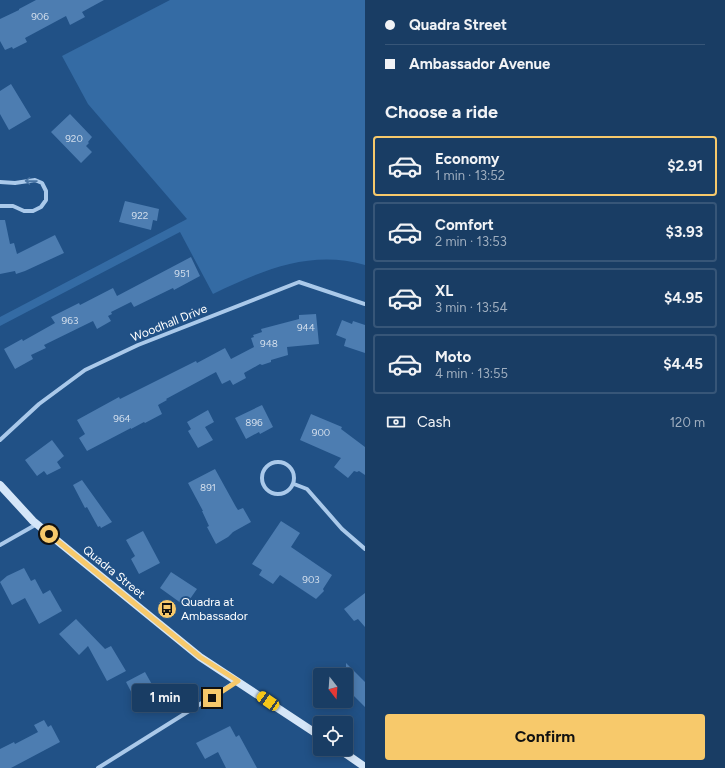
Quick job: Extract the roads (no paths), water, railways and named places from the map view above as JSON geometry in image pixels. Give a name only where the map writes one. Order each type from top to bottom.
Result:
[{"type":"main road","name":"Quadra Street","points":[[0,485],[38,524],[200,657],[313,731]]},
{"type":"main road","points":[[349,756],[365,767]]},
{"type":"street","points":[[0,182],[15,183],[35,180],[42,183],[46,191],[46,200],[41,207],[33,211],[24,211],[13,206],[0,206]]},
{"type":"street","name":"Woodhall Drive","points":[[0,440],[39,404],[85,370],[138,345],[300,282],[365,304]]},
{"type":"street","points":[[276,461],[289,465],[293,470],[295,477],[294,484],[290,490],[284,493],[277,494],[270,492],[265,488],[262,482],[264,468],[269,463],[276,461]]},
{"type":"street","points":[[294,484],[307,489],[342,529],[365,549]]},
{"type":"street","points":[[0,545],[38,524]]},
{"type":"street","points":[[98,768],[238,681]]},
{"type":"place","name":"Quadra at Ambassador","points":[[167,609]]}]
